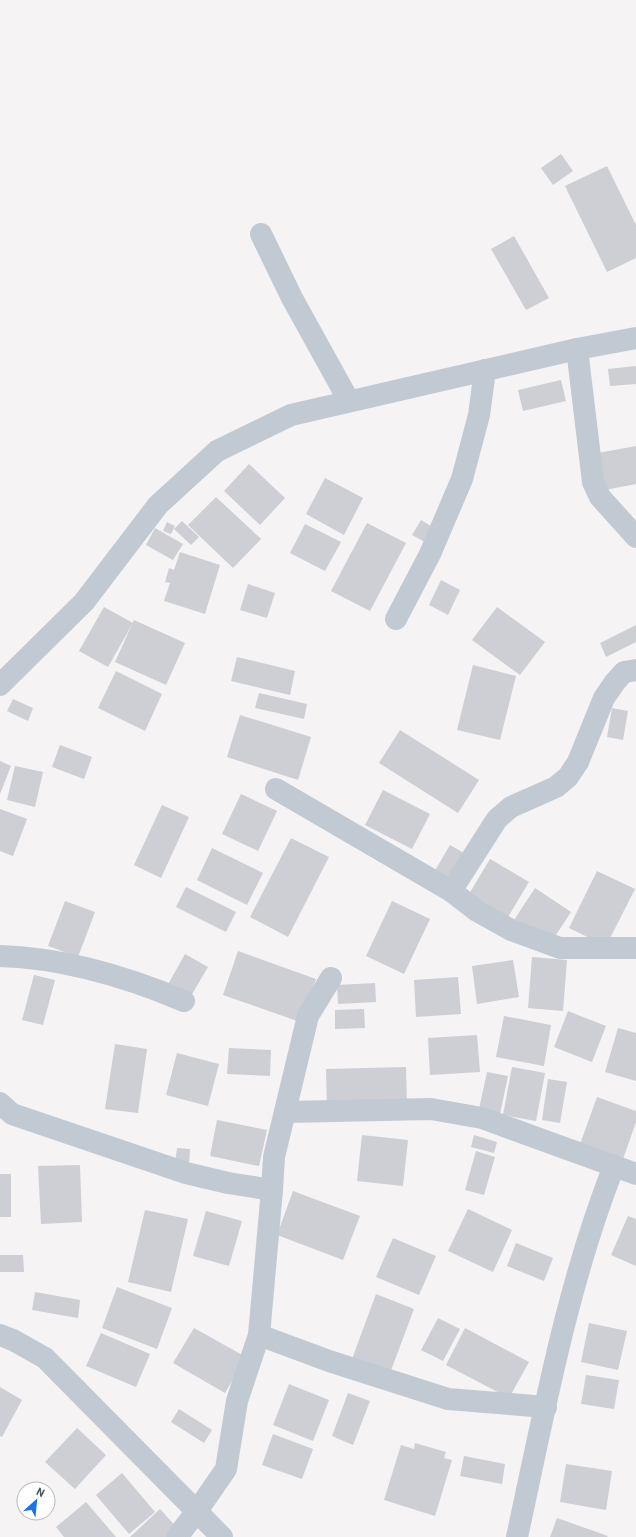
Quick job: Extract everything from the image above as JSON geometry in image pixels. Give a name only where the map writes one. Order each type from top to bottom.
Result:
[{"type":"street","points":[[261,234],[292,298],[349,402]]},
{"type":"street","points":[[0,685],[84,602],[158,504],[218,451],[290,415],[577,349],[636,338]]},
{"type":"street","points":[[577,349],[593,482],[600,497],[636,537]]},
{"type":"street","points":[[396,619],[430,554],[462,479],[479,415],[486,370]]},
{"type":"street","points":[[451,891],[497,819],[511,808],[556,787],[568,777],[578,762],[604,698],[624,672],[636,670]]},
{"type":"street","points":[[276,789],[451,891],[477,910],[511,930],[560,948],[636,948]]},
{"type":"street","points":[[0,956],[75,964],[118,976],[184,1001]]},
{"type":"street","points":[[177,1537],[226,1469],[237,1401],[259,1335],[274,1157],[308,1016],[332,978]]},
{"type":"street","points":[[0,1103],[12,1114],[186,1173],[228,1183],[272,1190]]},
{"type":"street","points":[[285,1112],[431,1109],[482,1118],[636,1174]]},
{"type":"street","points":[[517,1537],[569,1310],[600,1202],[614,1166]]},
{"type":"street","points":[[0,1334],[45,1358],[222,1537]]},
{"type":"street","points":[[259,1335],[329,1361],[448,1398],[546,1407]]},
{"type":"building","points":[[561,154],[573,171],[553,185],[541,168]]},
{"type":"building","points":[[607,166],[636,225],[636,258],[607,272],[565,186]]},
{"type":"building","points":[[514,236],[549,298],[526,310],[491,249]]},
{"type":"building","points":[[636,366],[636,384],[610,386],[608,369]]},
{"type":"building","points":[[561,380],[566,401],[523,411],[518,390]]},
{"type":"building","points":[[636,446],[636,484],[605,490],[598,453]]},
{"type":"building","points":[[249,464],[285,498],[260,525],[224,491]]},
{"type":"building","points":[[325,478],[363,498],[344,535],[306,514]]},
{"type":"building","points":[[216,497],[261,539],[233,568],[188,525]]},
{"type":"building","points":[[421,520],[434,528],[425,542],[412,535]]},
{"type":"building","points":[[182,521],[199,537],[191,545],[174,529]]},
{"type":"building","points":[[167,522],[175,526],[171,534],[163,531]]},
{"type":"building","points":[[367,523],[406,543],[370,611],[331,591]]},
{"type":"building","points":[[305,524],[341,542],[325,571],[290,553]]},
{"type":"building","points":[[155,528],[183,544],[173,560],[146,545]]},
{"type":"building","points":[[180,552],[220,565],[205,614],[164,601],[170,583],[165,582],[169,568],[174,570]]},
{"type":"building","points":[[441,580],[460,590],[448,615],[429,605]]},
{"type":"building","points":[[248,584],[275,593],[267,618],[240,610]]},
{"type":"building","points":[[104,607],[133,623],[108,667],[79,651]]},
{"type":"building","points":[[497,607],[545,642],[520,675],[472,640]]},
{"type":"building","points":[[134,620],[185,643],[166,685],[115,662]]},
{"type":"building","points":[[636,625],[636,642],[606,657],[600,643]]},
{"type":"building","points":[[237,657],[295,671],[290,695],[231,681]]},
{"type":"building","points":[[473,665],[516,676],[500,740],[457,730]]},
{"type":"building","points":[[116,671],[162,694],[145,731],[98,708]]},
{"type":"building","points":[[259,693],[307,704],[304,719],[255,708]]},
{"type":"building","points":[[13,699],[33,708],[28,721],[7,711]]},
{"type":"building","points":[[612,708],[628,711],[623,740],[607,737]]},
{"type":"building","points":[[240,715],[311,737],[298,780],[227,757]]},
{"type":"building","points":[[400,730],[479,780],[458,813],[379,763]]},
{"type":"building","points":[[60,745],[92,757],[84,779],[52,767]]},
{"type":"building","points":[[0,761],[11,766],[0,794]]},
{"type":"building","points":[[15,766],[43,772],[35,807],[7,800]]},
{"type":"building","points":[[383,790],[430,814],[412,849],[365,825]]},
{"type":"building","points":[[241,794],[277,811],[258,851],[222,834]]},
{"type":"building","points":[[162,805],[189,817],[161,878],[134,865]]},
{"type":"building","points":[[0,809],[27,819],[13,856],[0,851]]},
{"type":"building","points":[[291,838],[329,857],[288,937],[250,917]]},
{"type":"building","points":[[450,845],[464,853],[447,883],[433,874]]},
{"type":"building","points":[[212,848],[263,873],[247,905],[197,880]]},
{"type":"building","points":[[490,859],[529,882],[508,917],[469,894]]},
{"type":"building","points":[[597,871],[635,889],[606,946],[569,928]]},
{"type":"building","points":[[186,887],[236,912],[226,932],[176,907]]},
{"type":"building","points":[[535,888],[571,912],[550,944],[514,920]]},
{"type":"building","points":[[65,901],[95,912],[78,957],[48,946]]},
{"type":"building","points":[[392,901],[430,919],[404,974],[366,956]]},
{"type":"building","points":[[238,951],[316,979],[300,1022],[223,995]]},
{"type":"building","points":[[185,954],[208,967],[188,1001],[166,988]]},
{"type":"building","points":[[532,957],[567,960],[563,1011],[528,1008]]},
{"type":"building","points":[[513,960],[519,997],[477,1004],[472,966]]},
{"type":"building","points":[[34,975],[55,980],[43,1025],[22,1020]]},
{"type":"building","points":[[458,977],[461,1014],[416,1017],[414,980]]},
{"type":"building","points":[[375,983],[376,1002],[338,1004],[337,985]]},
{"type":"building","points":[[364,1009],[365,1028],[335,1029],[335,1010]]},
{"type":"building","points":[[568,1011],[606,1026],[592,1062],[554,1047]]},
{"type":"building","points":[[504,1016],[551,1025],[544,1066],[496,1057]]},
{"type":"building","points":[[618,1028],[636,1033],[636,1081],[605,1072]]},
{"type":"building","points":[[477,1035],[480,1072],[430,1075],[428,1038]]},
{"type":"building","points":[[115,1044],[147,1049],[138,1113],[105,1109]]},
{"type":"building","points":[[229,1048],[271,1050],[270,1076],[227,1074]]},
{"type":"building","points":[[177,1053],[219,1064],[208,1106],[166,1095]]},
{"type":"building","points":[[406,1067],[407,1106],[327,1109],[326,1069]]},
{"type":"building","points":[[512,1067],[545,1073],[536,1121],[503,1115]]},
{"type":"building","points":[[487,1072],[508,1076],[500,1114],[479,1109]]},
{"type":"building","points":[[548,1079],[567,1082],[560,1123],[542,1120]]},
{"type":"building","points":[[597,1097],[636,1111],[636,1122],[622,1162],[579,1147]]},
{"type":"building","points":[[217,1120],[267,1130],[259,1166],[210,1156]]},
{"type":"building","points":[[362,1135],[408,1140],[403,1186],[357,1181]]},
{"type":"building","points":[[474,1135],[497,1142],[494,1153],[471,1147]]},
{"type":"building","points":[[177,1148],[190,1149],[189,1165],[175,1163]]},
{"type":"building","points":[[476,1151],[495,1157],[484,1195],[465,1190]]},
{"type":"building","points":[[80,1165],[82,1222],[41,1224],[38,1166]]},
{"type":"building","points":[[0,1174],[11,1174],[11,1217],[0,1217]]},
{"type":"building","points":[[293,1191],[360,1216],[343,1260],[277,1235]]},
{"type":"building","points":[[468,1209],[512,1230],[493,1272],[448,1251]]},
{"type":"building","points":[[145,1210],[188,1219],[171,1292],[128,1282]]},
{"type":"building","points":[[206,1211],[242,1221],[229,1266],[193,1256]]},
{"type":"building","points":[[628,1216],[636,1219],[636,1266],[611,1255]]},
{"type":"building","points":[[393,1238],[436,1256],[419,1295],[376,1277]]},
{"type":"building","points":[[516,1243],[553,1258],[544,1281],[507,1266]]},
{"type":"building","points":[[0,1255],[23,1255],[24,1272],[0,1272]]},
{"type":"building","points":[[117,1287],[172,1308],[157,1349],[102,1328]]},
{"type":"building","points":[[35,1292],[80,1300],[78,1318],[32,1310]]},
{"type":"building","points":[[376,1294],[414,1309],[390,1373],[352,1359]]},
{"type":"building","points":[[438,1318],[460,1329],[443,1361],[421,1350]]},
{"type":"building","points":[[589,1323],[627,1331],[618,1370],[581,1362]]},
{"type":"building","points":[[194,1328],[246,1357],[225,1393],[173,1363]]},
{"type":"building","points":[[465,1328],[529,1362],[509,1398],[446,1365]]},
{"type":"building","points":[[101,1333],[150,1354],[136,1387],[86,1366]]},
{"type":"building","points":[[586,1375],[619,1380],[614,1409],[581,1404]]},
{"type":"building","points":[[289,1384],[329,1400],[313,1441],[273,1425]]},
{"type":"building","points":[[0,1387],[22,1400],[2,1437],[0,1436]]},
{"type":"building","points":[[348,1393],[370,1401],[353,1445],[332,1436]]},
{"type":"building","points":[[179,1409],[212,1430],[204,1443],[171,1422]]},
{"type":"building","points":[[77,1428],[106,1455],[75,1489],[45,1462]]},
{"type":"building","points":[[273,1434],[313,1449],[302,1479],[262,1465]]},
{"type":"building","points":[[415,1443],[446,1452],[444,1458],[452,1460],[435,1516],[384,1500],[401,1445],[414,1449]]},
{"type":"building","points":[[464,1456],[505,1464],[502,1484],[460,1476]]},
{"type":"building","points":[[566,1464],[612,1471],[606,1510],[560,1502]]},
{"type":"building","points":[[122,1473],[155,1512],[129,1534],[96,1495]]},
{"type":"building","points":[[86,1502],[116,1537],[64,1537],[56,1527]]},
{"type":"building","points":[[160,1509],[179,1530],[171,1537],[130,1537]]},
{"type":"building","points":[[557,1518],[608,1536],[550,1537]]}]
